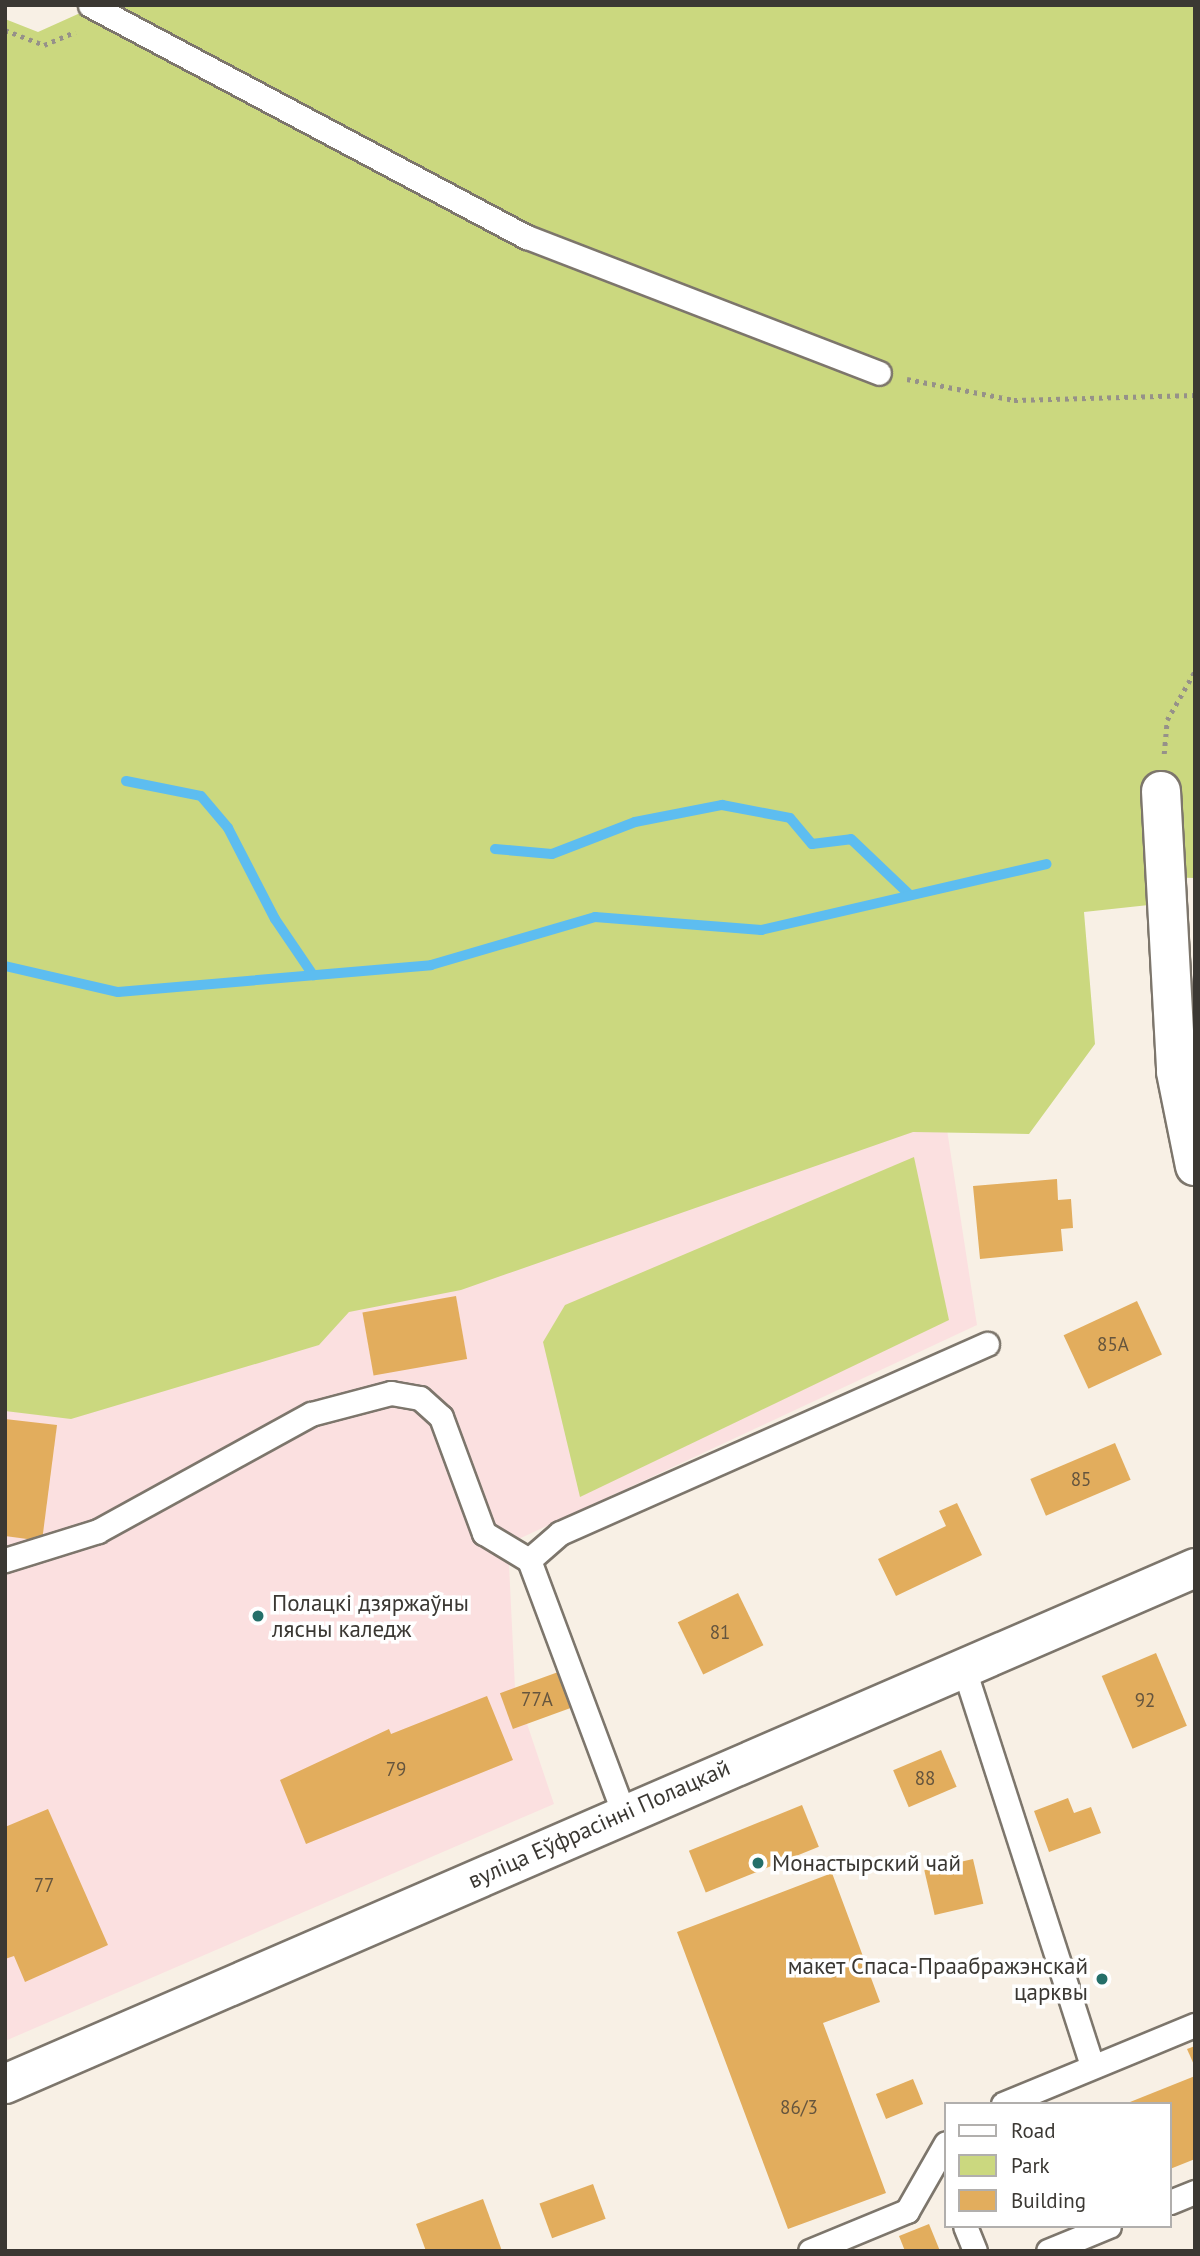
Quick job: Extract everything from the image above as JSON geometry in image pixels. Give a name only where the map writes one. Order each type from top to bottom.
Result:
[{"type":"street","points":[[1161,791],[1175,1072],[1195,1166]]},
{"type":"street","name":"вуліца Еўфрасінні Полацкай","points":[[5,2084],[963,1666],[1195,1568]]},
{"type":"lane","points":[[99,12],[527,237],[879,373]]},
{"type":"lane","points":[[529,1560],[560,1534],[986,1344]]},
{"type":"lane","points":[[5,1560],[98,1531],[312,1414],[391,1393],[419,1398],[441,1417],[484,1533],[529,1560],[624,1814]]},
{"type":"lane","points":[[963,1666],[1092,2066]]},
{"type":"lane","points":[[1008,2102],[1195,2025]]},
{"type":"lane","points":[[810,2251],[907,2211],[944,2162]]},
{"type":"lane","points":[[1172,2201],[1195,2192]]},
{"type":"lane","points":[[966,2228],[975,2251]]},
{"type":"lane","points":[[1048,2251],[1104,2228]]},
{"type":"path","points":[[5,30],[44,45],[99,12]]},
{"type":"path","points":[[879,373],[1014,400],[1195,395]]},
{"type":"path","points":[[1161,791],[1167,720],[1195,671]]},
{"type":"shaded area","name":"Полацкі дзяржаўны лясны каледж","points":[[942,1097],[977,1325],[508,1544],[515,1688],[554,1804],[5,2041],[5,1137]]},
{"type":"green space","points":[[98,5],[1195,5],[1195,878],[1157,877],[1158,904],[1084,912],[1095,1044],[1029,1134],[913,1132],[461,1290],[349,1312],[319,1345],[71,1419],[5,1411],[5,19],[38,32]]},
{"type":"green space","points":[[914,1157],[949,1320],[580,1497],[543,1342],[565,1305]]},
{"type":"building","points":[[1057,1179],[1058,1200],[1071,1199],[1073,1228],[1061,1229],[1063,1251],[980,1259],[973,1186]]},
{"type":"building","points":[[456,1296],[467,1359],[374,1376],[362,1312]]},
{"type":"building","points":[[1137,1301],[1162,1354],[1089,1389],[1064,1335]]},
{"type":"building","points":[[5,1419],[57,1425],[42,1541],[5,1536]]},
{"type":"building","points":[[1115,1443],[1131,1480],[1046,1516],[1030,1479]]},
{"type":"building","points":[[957,1503],[982,1555],[896,1596],[878,1559],[946,1526],[939,1511]]},
{"type":"building","points":[[738,1593],[763,1645],[703,1675],[678,1622]]},
{"type":"building","points":[[1156,1653],[1187,1726],[1133,1749],[1102,1676]]},
{"type":"building","points":[[561,1671],[574,1707],[513,1729],[500,1693]]},
{"type":"building","points":[[487,1696],[513,1760],[306,1844],[280,1780],[389,1729],[391,1734]]},
{"type":"building","points":[[941,1750],[957,1787],[909,1807],[893,1770]]},
{"type":"building","points":[[1068,1798],[1074,1813],[1091,1807],[1101,1833],[1049,1852],[1034,1811]]},
{"type":"building","points":[[802,1805],[819,1847],[706,1892],[689,1851]]},
{"type":"building","points":[[48,1809],[108,1945],[25,1982],[14,1956],[5,1959],[5,1827]]},
{"type":"building","points":[[973,1859],[983,1904],[935,1915],[924,1870]]},
{"type":"building","points":[[832,1873],[880,2002],[823,2023],[886,2193],[788,2229],[677,1932]]},
{"type":"building","points":[[1195,2046],[1195,2067],[1187,2049]]},
{"type":"building","points":[[1195,2076],[1195,2159],[1172,2168],[1172,2102],[1130,2102]]},
{"type":"building","points":[[913,2079],[923,2104],[886,2119],[876,2094]]},
{"type":"building","points":[[593,2184],[606,2219],[552,2238],[539,2203]]},
{"type":"building","points":[[483,2199],[502,2251],[426,2251],[416,2224]]},
{"type":"building","points":[[929,2224],[940,2251],[905,2251],[899,2236]]},
{"type":"waterway","points":[[126,781],[201,796],[228,828],[275,919],[313,975]]},
{"type":"waterway","points":[[495,849],[552,854],[635,822],[722,805],[790,818],[812,844],[851,839],[910,895]]},
{"type":"waterway","points":[[5,966],[118,992],[431,965],[595,917],[761,930],[1046,864]]},
{"type":"place","name":"Полацкі дзяржаўны лясны каледж","points":[[258,1616]]},
{"type":"place","name":"Монастырский чай","points":[[758,1863]]},
{"type":"place","name":"макет Спаса-Праабражэнскай царквы","points":[[1102,1979]]}]
